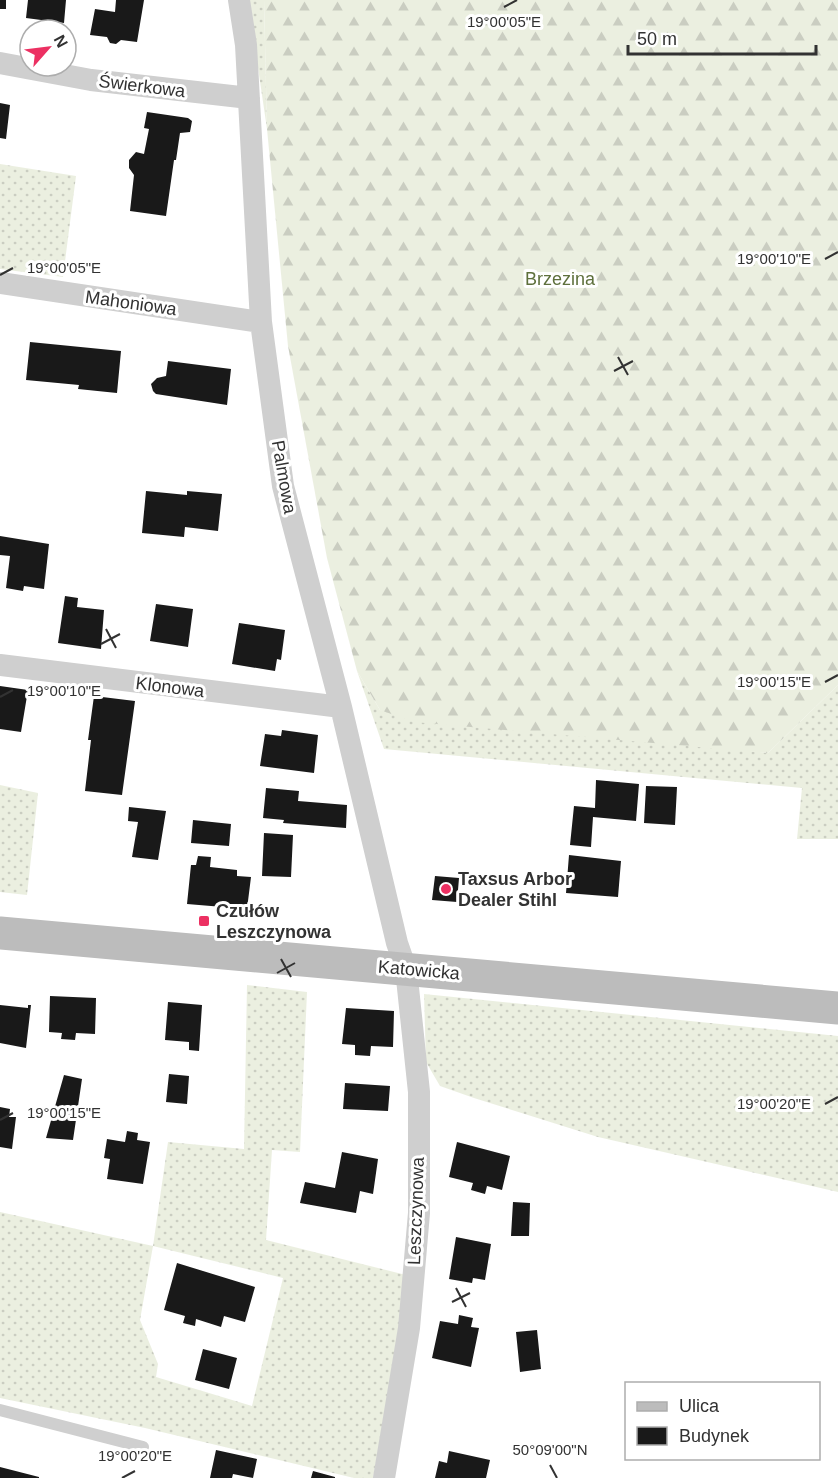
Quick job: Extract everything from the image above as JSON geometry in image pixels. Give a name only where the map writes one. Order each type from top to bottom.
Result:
[{"type":"main road","name":"Katowicka","points":[[0,933],[401,956],[838,1008]]},
{"type":"street","name":"Palmowa","points":[[238,0],[246,45],[261,322],[283,486],[341,707],[401,956]]},
{"type":"street","name":"Świerkowa","points":[[0,63],[91,80],[249,99]]},
{"type":"street","name":"Mahoniowa","points":[[0,283],[261,322]]},
{"type":"street","name":"Klonowa","points":[[0,665],[341,707]]},
{"type":"street","name":"Leszczynowa","points":[[384,1478],[409,1328],[419,1212],[419,1092],[401,956]]},
{"type":"lane","points":[[0,1410],[143,1447]]},
{"type":"green space","points":[[248,0],[264,0],[267,129]]},
{"type":"green space","name":"Brzezina","points":[[264,0],[838,0],[838,685],[768,753],[414,722],[380,710],[357,671],[327,558],[288,346],[267,129]]},
{"type":"green space","points":[[0,164],[76,176],[63,277],[0,269]]},
{"type":"green space","points":[[357,671],[380,710],[768,753],[838,685],[838,839],[797,839],[802,788],[384,749]]},
{"type":"green space","points":[[0,785],[38,793],[27,895],[0,892]]},
{"type":"green space","points":[[247,985],[307,992],[300,1152],[272,1150],[266,1240],[406,1275],[402,1327],[373,1478],[354,1478],[145,1428],[0,1398],[0,1212],[153,1246],[168,1142],[244,1149]],"holes":[[[153,1246],[283,1278],[252,1406],[156,1377],[158,1364],[140,1320]]]},
{"type":"green space","points":[[424,994],[838,1036],[838,1192],[598,1137],[440,1086],[426,1062]]},
{"type":"building","points":[[0,0],[6,0],[6,9],[0,9]]},
{"type":"building","points":[[28,0],[66,0],[64,18],[26,18]]},
{"type":"building","points":[[116,0],[144,0],[137,42],[121,40],[116,44],[110,43],[107,37],[90,35],[95,9],[115,12]]},
{"type":"building","points":[[0,103],[10,105],[6,139],[0,138]]},
{"type":"building","points":[[147,112],[188,118],[192,121],[190,132],[180,133],[166,216],[130,211],[134,175],[129,168],[129,160],[136,152],[144,154],[149,129],[144,128]]},
{"type":"building","points":[[30,342],[121,351],[117,393],[78,389],[79,385],[26,380]]},
{"type":"building","points":[[168,361],[231,369],[227,405],[156,394],[151,384],[157,378],[166,376]]},
{"type":"building","points":[[146,491],[187,495],[187,491],[222,494],[218,531],[185,527],[184,537],[142,533]]},
{"type":"building","points":[[0,536],[49,544],[44,589],[24,586],[23,591],[6,588],[10,556],[0,555]]},
{"type":"building","points":[[65,596],[78,598],[77,607],[104,610],[101,649],[58,643]]},
{"type":"building","points":[[156,604],[193,609],[188,647],[150,641]]},
{"type":"building","points":[[239,623],[285,630],[281,660],[277,659],[275,671],[232,664]]},
{"type":"building","points":[[0,686],[28,690],[21,732],[0,729]]},
{"type":"building","points":[[94,696],[135,701],[122,795],[85,791],[91,740],[88,740]]},
{"type":"building","points":[[282,730],[318,735],[314,773],[260,766],[265,734],[281,736]]},
{"type":"building","points":[[596,780],[639,784],[636,821],[593,817],[591,847],[570,845],[574,806],[595,808]]},
{"type":"building","points":[[646,786],[677,787],[675,825],[644,823]]},
{"type":"building","points":[[266,788],[299,791],[298,801],[347,805],[346,828],[283,823],[284,820],[263,818]]},
{"type":"building","points":[[129,807],[166,811],[158,860],[132,857],[138,822],[128,821]]},
{"type":"building","points":[[193,820],[231,824],[229,846],[191,843]]},
{"type":"building","points":[[264,833],[293,835],[291,877],[262,876]]},
{"type":"building","points":[[569,855],[621,861],[618,897],[566,893]]},
{"type":"building","points":[[198,856],[211,857],[210,867],[237,870],[237,876],[251,877],[247,909],[187,904],[191,865],[196,865]]},
{"type":"building","name":"Taxsus Arbor Dealer Stihl","points":[[435,876],[459,878],[457,902],[432,900]]},
{"type":"building","points":[[50,996],[96,998],[95,1034],[76,1033],[75,1040],[61,1039],[62,1033],[49,1032]]},
{"type":"building","points":[[168,1002],[202,1005],[199,1051],[189,1050],[189,1042],[165,1040]]},
{"type":"building","points":[[0,1005],[28,1008],[28,1005],[31,1005],[26,1048],[0,1043]]},
{"type":"building","points":[[346,1008],[394,1011],[393,1047],[371,1046],[370,1056],[355,1055],[355,1045],[342,1044]]},
{"type":"building","points":[[169,1074],[189,1076],[187,1104],[166,1102]]},
{"type":"building","points":[[64,1075],[82,1079],[73,1140],[46,1138]]},
{"type":"building","points":[[345,1083],[390,1086],[388,1111],[343,1109]]},
{"type":"building","points":[[0,1107],[10,1109],[9,1117],[16,1117],[12,1149],[0,1147]]},
{"type":"building","points":[[127,1131],[138,1133],[137,1140],[150,1142],[143,1184],[107,1179],[110,1159],[104,1158],[107,1139],[125,1142]]},
{"type":"building","points":[[457,1142],[510,1156],[502,1190],[487,1186],[485,1194],[471,1190],[473,1183],[449,1177]]},
{"type":"building","points":[[342,1152],[378,1159],[373,1194],[360,1191],[356,1213],[300,1203],[305,1182],[335,1188]]},
{"type":"building","points":[[513,1202],[530,1203],[529,1236],[511,1236]]},
{"type":"building","points":[[456,1237],[491,1244],[485,1280],[473,1278],[472,1283],[449,1279]]},
{"type":"building","points":[[177,1263],[255,1287],[245,1322],[224,1316],[221,1327],[196,1319],[195,1326],[183,1323],[185,1316],[164,1310]]},
{"type":"building","points":[[459,1315],[473,1318],[471,1327],[479,1328],[471,1367],[432,1358],[440,1321],[458,1324]]},
{"type":"building","points":[[537,1330],[541,1369],[520,1372],[516,1332]]},
{"type":"building","points":[[203,1349],[237,1358],[229,1389],[195,1380]]},
{"type":"building","points":[[216,1450],[257,1459],[253,1478],[233,1474],[232,1478],[210,1478]]},
{"type":"building","points":[[449,1451],[490,1460],[486,1478],[435,1478],[439,1461],[447,1463]]},
{"type":"building","points":[[0,1467],[39,1477],[39,1478],[0,1478]]},
{"type":"building","points":[[313,1471],[335,1477],[335,1478],[311,1478]]},
{"type":"place","name":"Taxsus Arbor Dealer Stihl","points":[[446,889]]},
{"type":"place","name":"Czułów Leszczynowa","points":[[204,921]]}]
